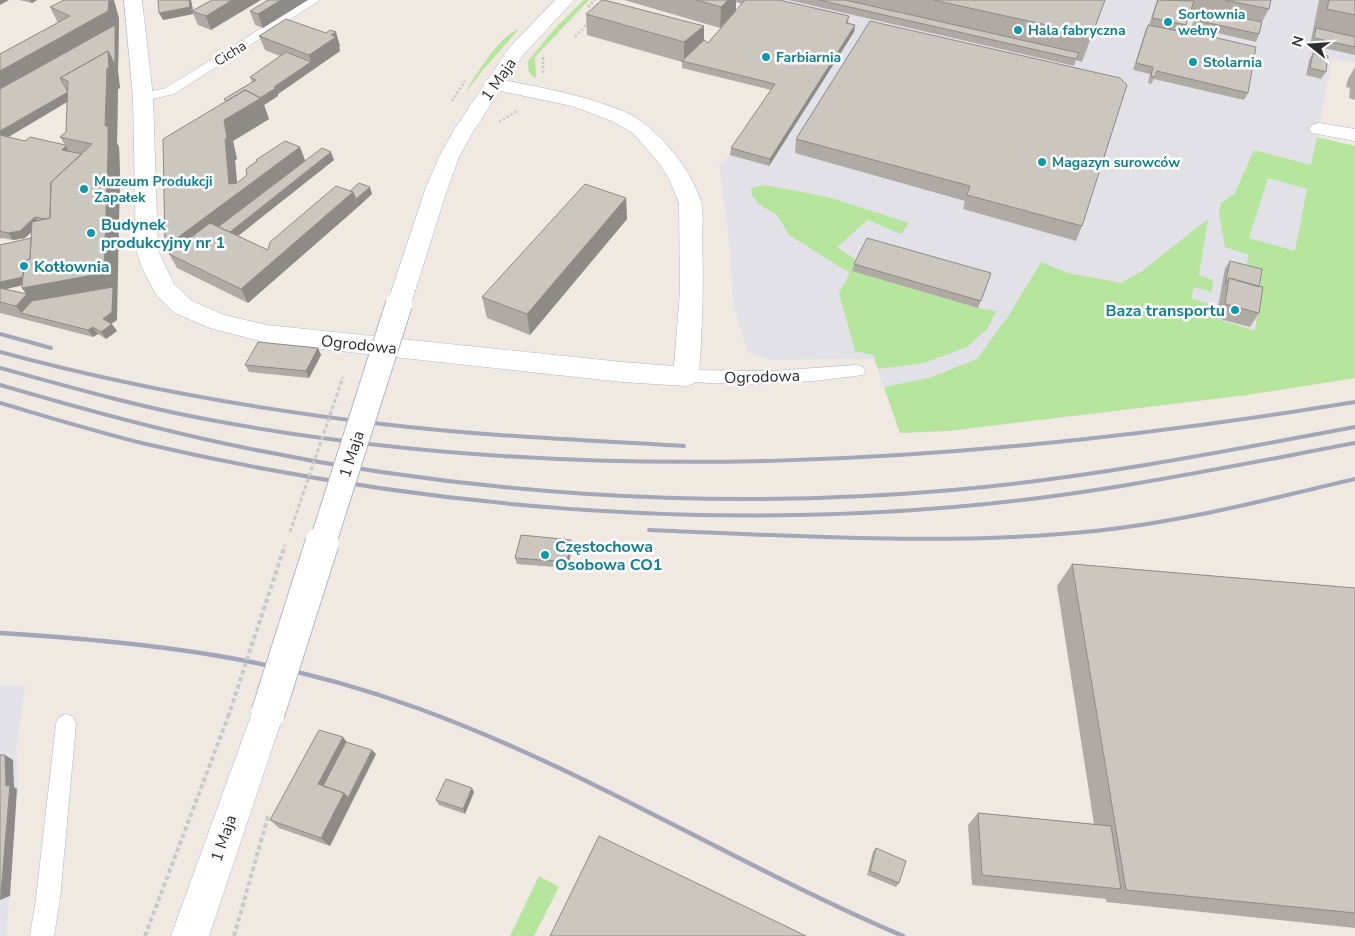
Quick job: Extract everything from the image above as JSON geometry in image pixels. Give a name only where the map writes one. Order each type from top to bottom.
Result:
[{"type":"street","name":"Ogrodowa","points":[[133,0],[143,96],[147,250],[160,280],[174,301],[186,309],[232,326],[267,334],[622,372],[686,376]]},
{"type":"street","name":"1 Maja","points":[[190,936],[268,713],[399,304],[449,157],[464,130],[516,52],[565,0]]},
{"type":"street","points":[[494,84],[577,101],[618,117],[640,129],[669,161],[681,181],[690,203],[692,291],[686,376]]},
{"type":"street","points":[[1319,129],[1355,135]]},
{"type":"lane","name":"Cicha","points":[[143,96],[170,91],[314,0]]},
{"type":"lane","name":"Ogrodowa","points":[[686,376],[728,379],[771,378],[857,371]]},
{"type":"lane","points":[[42,936],[48,899],[66,724]]},
{"type":"path","points":[[588,7],[595,0]]},
{"type":"path","points":[[575,38],[594,17]]},
{"type":"path","points":[[497,123],[526,105],[536,93],[544,77],[542,73],[543,54]]},
{"type":"path","points":[[145,936],[228,718],[272,583],[345,372]]},
{"type":"path","points":[[234,936],[272,805]]},
{"type":"shaded area","points":[[747,0],[1355,0],[1355,63],[1332,59],[1291,273],[1252,359],[1247,395],[948,431],[900,433],[874,359],[769,360],[748,352],[733,304],[730,247],[719,164],[731,155],[774,91],[766,89],[704,47]]},
{"type":"shaded area","points":[[0,686],[25,686],[16,751],[18,788],[6,936],[0,936]]},
{"type":"green space","points":[[584,0],[589,0],[535,57],[535,78],[529,71],[528,61],[557,26]]},
{"type":"green space","points":[[519,29],[466,91],[497,47],[512,32]]},
{"type":"green space","points":[[1317,137],[1355,146],[1355,378],[1247,395],[948,431],[900,433],[884,387],[929,378],[977,359],[1009,315],[1041,262],[1068,273],[1121,283],[1142,271],[1208,219],[1199,275],[1213,280],[1212,292],[1194,287],[1191,298],[1209,304],[1208,316],[1255,331],[1261,277],[1246,268],[1249,255],[1225,247],[1219,213],[1221,203],[1235,193],[1254,150],[1311,165]],"holes":[[[1268,178],[1307,189],[1295,251],[1249,238]]]},
{"type":"green space","points":[[764,185],[828,197],[909,223],[901,234],[868,220],[837,247],[858,261],[853,271],[978,308],[996,311],[988,328],[967,347],[924,363],[878,369],[873,355],[855,351],[839,293],[850,273],[789,235],[777,215],[760,205],[752,196],[751,188]]},
{"type":"green space","points":[[539,876],[559,887],[534,936],[510,936]]},
{"type":"building","points":[[64,0],[109,0],[108,11],[0,71],[0,54],[70,16],[50,7]]},
{"type":"building","points":[[158,0],[189,0],[190,7],[159,13]]},
{"type":"building","points":[[212,0],[232,0],[206,16],[192,11]]},
{"type":"building","points":[[268,0],[281,0],[258,14],[250,11]]},
{"type":"building","points":[[602,0],[704,26],[684,42],[586,14]]},
{"type":"building","points":[[696,0],[728,0],[721,7]]},
{"type":"building","name":"Farbiarnia","points":[[745,0],[779,0],[849,16],[846,23],[855,25],[770,159],[731,148],[775,84],[682,61],[704,40],[708,43]]},
{"type":"building","points":[[819,0],[845,0],[1079,53],[1076,59]]},
{"type":"building","points":[[933,0],[1105,0],[1092,35]]},
{"type":"building","points":[[1158,0],[1194,1],[1186,25],[1152,18]]},
{"type":"building","points":[[1225,0],[1271,0],[1269,9]]},
{"type":"building","points":[[1329,0],[1355,0],[1355,15],[1327,9]]},
{"type":"building","points":[[1199,9],[1262,22],[1259,34],[1195,20]]},
{"type":"building","points":[[286,19],[326,33],[330,30],[336,32],[331,35],[336,37],[309,55],[259,36]]},
{"type":"building","points":[[870,21],[1120,78],[1127,85],[1082,226],[967,195],[970,186],[796,139]]},
{"type":"building","points":[[115,25],[115,65],[108,51],[60,78],[68,92],[0,131],[0,89]]},
{"type":"building","name":"Stolarnia","points":[[1148,25],[1183,32],[1183,30],[1256,47],[1248,93],[1157,71],[1155,77],[1151,76],[1153,67],[1136,63]]},
{"type":"building","points":[[1316,28],[1355,37],[1355,47],[1314,38]]},
{"type":"building","points":[[108,51],[109,68],[107,68],[105,126],[108,126],[108,154],[104,273],[22,288],[24,261],[30,259],[32,222],[50,218],[51,182],[92,144],[60,137],[66,132],[68,81],[60,78]]},
{"type":"building","points":[[286,52],[311,62],[260,98],[245,90],[227,101],[224,99],[256,80],[250,77]]},
{"type":"building","points":[[1313,53],[1328,56],[1326,72],[1310,68]]},
{"type":"building","points":[[245,90],[261,98],[224,120],[227,138],[225,139],[229,184],[237,183],[247,175],[246,169],[256,160],[285,141],[300,147],[165,247],[163,139]]},
{"type":"building","points":[[0,135],[25,141],[30,137],[65,145],[62,150],[82,154],[51,182],[50,218],[35,217],[20,231],[8,233],[0,231]]},
{"type":"building","points":[[322,148],[331,152],[230,232],[218,227]]},
{"type":"building","points":[[359,183],[370,187],[356,199],[353,192],[350,191]]},
{"type":"building","points":[[585,184],[626,198],[527,314],[482,297]]},
{"type":"building","points":[[336,186],[353,192],[241,289],[169,254],[210,223],[268,250],[270,242]]},
{"type":"building","points":[[31,238],[30,259],[24,261],[23,277],[0,282],[0,245]]},
{"type":"building","points":[[867,238],[991,273],[981,301],[854,264]]},
{"type":"building","points":[[1230,261],[1262,269],[1259,287],[1229,278],[1225,285]]},
{"type":"building","points":[[1229,278],[1263,287],[1259,313],[1225,304]]},
{"type":"building","points":[[113,287],[112,312],[103,319],[112,324],[101,332],[93,327],[88,330],[21,313],[32,301]]},
{"type":"building","points":[[0,288],[27,294],[16,306],[0,302]]},
{"type":"building","points":[[258,342],[318,348],[306,371],[245,365]]},
{"type":"building","name":"Częstochowa Osobowa CO1","points":[[521,535],[571,540],[567,562],[515,558]]},
{"type":"building","points":[[1072,564],[1355,588],[1355,913],[1126,890]]},
{"type":"building","points":[[319,730],[343,737],[318,784],[344,793],[321,838],[270,820]]},
{"type":"building","points":[[346,742],[372,750],[348,798],[344,793],[323,786]]},
{"type":"building","points":[[0,755],[5,755],[6,786],[10,785],[1,893],[0,893]]},
{"type":"building","points":[[446,779],[472,788],[463,809],[436,800]]},
{"type":"building","points":[[978,813],[1111,826],[1121,889],[982,875]]},
{"type":"building","points":[[599,836],[806,936],[550,936]]},
{"type":"building","points":[[876,848],[906,861],[899,883],[870,871]]},
{"type":"railway","points":[[0,334],[51,348]]},
{"type":"railway","points":[[0,352],[142,386],[238,404],[334,418],[457,432],[684,446]]},
{"type":"railway","points":[[0,368],[175,413],[343,441],[488,455],[633,461],[778,461],[923,454],[1068,441],[1212,423],[1355,402]]},
{"type":"railway","points":[[0,385],[170,431],[316,461],[407,476],[497,487],[588,494],[680,498],[771,499],[862,496],[1004,485],[1155,463],[1355,427]]},
{"type":"railway","points":[[0,403],[146,444],[245,465],[346,483],[446,497],[547,507],[649,513],[751,515],[852,513],[1005,502],[1105,489],[1355,443]]},
{"type":"railway","points":[[649,530],[816,537],[928,539],[1039,536],[1161,522],[1355,479]]},
{"type":"railway","points":[[0,633],[160,647],[263,664],[314,676],[417,708],[480,732],[602,788],[842,909],[903,936]]},
{"type":"place","name":"Sortownia wełny","points":[[1168,22]]},
{"type":"place","name":"Hala fabryczna","points":[[1018,30]]},
{"type":"place","name":"Farbiarnia","points":[[766,57]]},
{"type":"place","name":"Stolarnia","points":[[1193,62]]},
{"type":"place","name":"Magazyn surowców","points":[[1042,162]]},
{"type":"place","name":"Muzeum Produkcji Zapałek","points":[[84,189]]},
{"type":"place","name":"Budynek produkcyjny nr 1","points":[[91,233]]},
{"type":"place","name":"Kotłownia","points":[[24,266]]},
{"type":"place","name":"Baza transportu","points":[[1235,310]]},
{"type":"place","name":"Częstochowa Osobowa CO1","points":[[545,555]]}]
